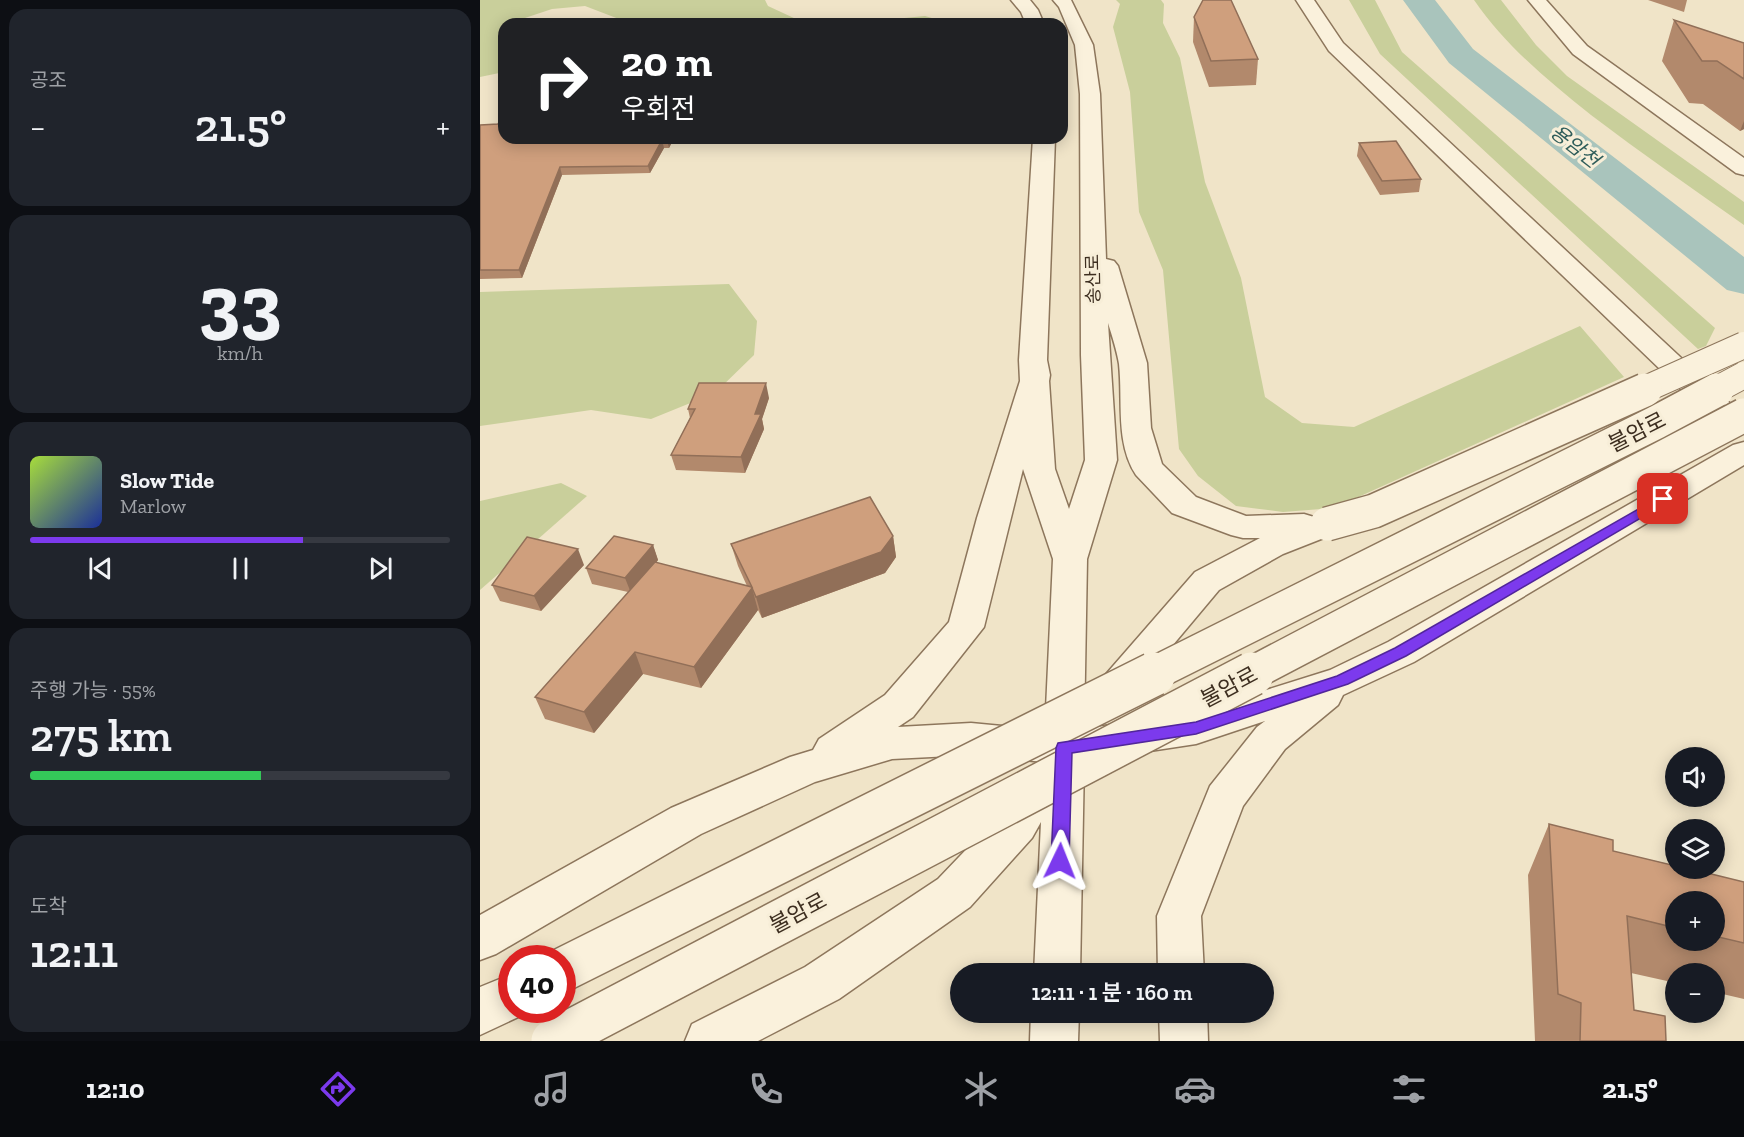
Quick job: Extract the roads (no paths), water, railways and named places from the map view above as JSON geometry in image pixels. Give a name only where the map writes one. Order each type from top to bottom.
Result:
[{"type":"street","points":[[1020,0],[1029,9],[1033,18]]},
{"type":"street","name":"송산로","points":[[1058,963],[1070,559],[1101,460],[1095,355],[1090,94],[1084,45],[1067,6],[1062,0]]},
{"type":"street","points":[[1305,0],[1336,47],[1744,433]]},
{"type":"street","points":[[1537,0],[1580,50],[1744,168]]},
{"type":"street","name":"송산로","points":[[1044,144],[1033,360],[1036,375],[1039,469],[1070,559]]},
{"type":"street","points":[[1092,222],[1133,363],[1136,428],[1148,468],[1184,505],[1243,527],[1327,524]]},
{"type":"street","points":[[709,1041],[822,983],[954,893],[1017,825],[1064,748],[1207,581],[1270,546],[1327,524],[1374,511],[1744,345]]},
{"type":"street","points":[[804,769],[899,706],[966,627],[993,518],[1036,375]]},
{"type":"street","name":"불암로","points":[[576,963],[1646,428],[1744,375]]},
{"type":"street","name":"불암로","points":[[553,1041],[1744,415]]},
{"type":"street","points":[[480,939],[686,821],[804,769],[892,743],[971,739],[1064,748],[1196,728],[1343,680],[1401,652],[1744,452]]},
{"type":"street","points":[[1181,963],[1179,916],[1225,798],[1270,738],[1343,680]]},
{"type":"street","points":[[480,1012],[498,1003]]},
{"type":"street","points":[[1183,1023],[1184,1041]]},
{"type":"waterway","name":"용암천","points":[[1419,0],[1461,56],[1744,280]]}]
